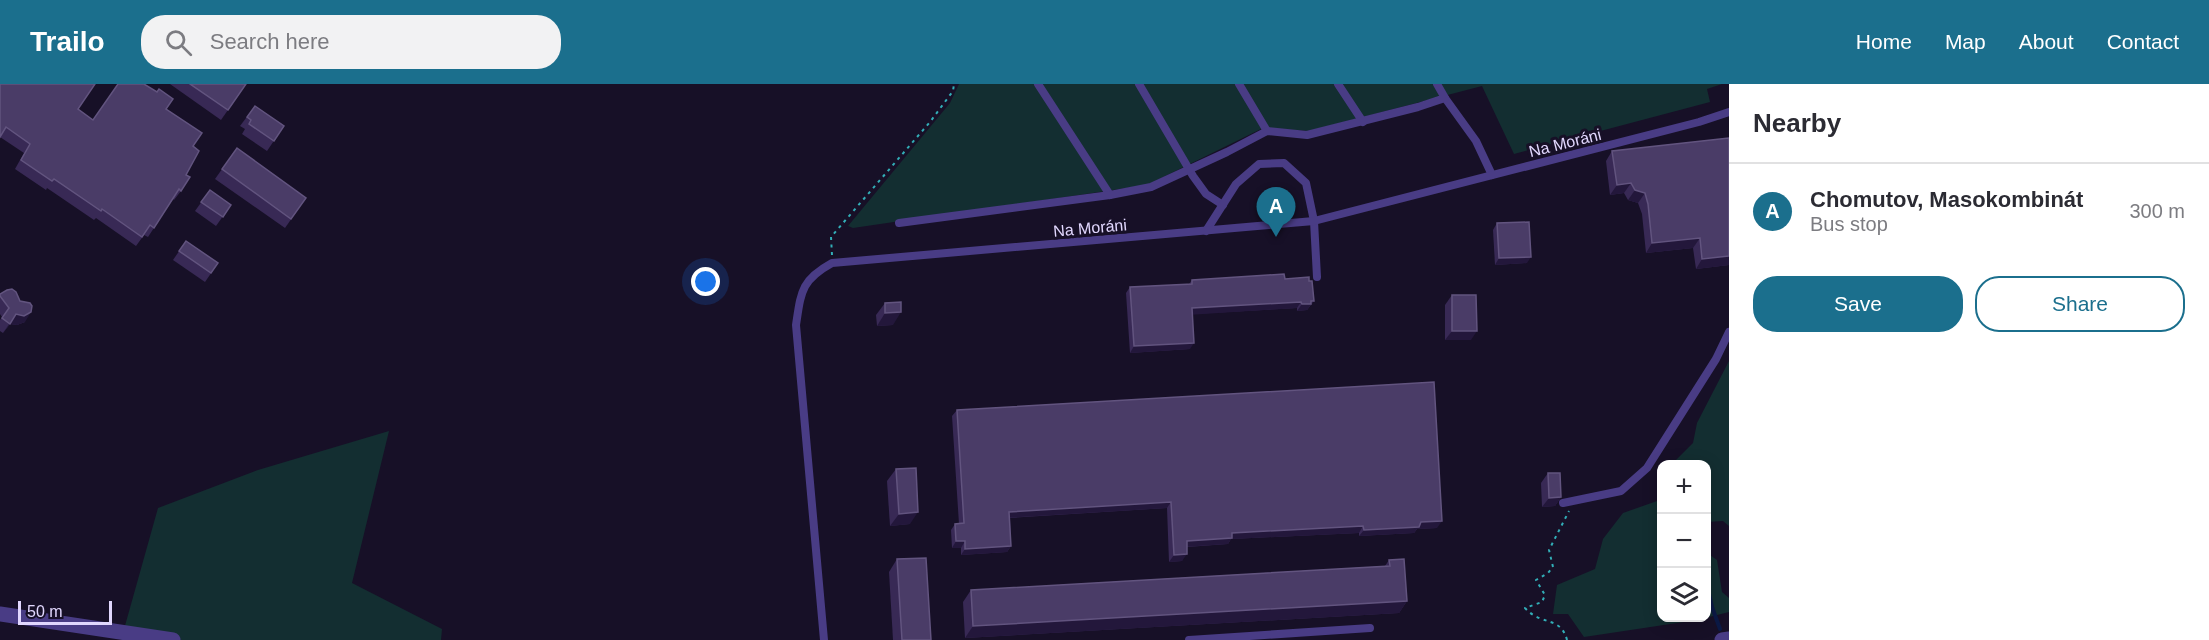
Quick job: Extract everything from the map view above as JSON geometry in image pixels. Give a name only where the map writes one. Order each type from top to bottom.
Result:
[{"type":"street","points":[[0,614],[173,640]]},
{"type":"street","points":[[1722,640],[1729,639]]},
{"type":"lane","points":[[1038,84],[1110,195]]},
{"type":"lane","points":[[1139,84],[1206,194],[1223,205]]},
{"type":"lane","points":[[1239,84],[1267,131]]},
{"type":"lane","points":[[1338,84],[1363,122]]},
{"type":"lane","points":[[1437,84],[1476,141],[1491,175]]},
{"type":"lane","points":[[899,223],[1110,195],[1151,187],[1267,131],[1307,135],[1363,122],[1446,98]]},
{"type":"lane","name":"Na Moráni","points":[[832,263],[1314,221],[1700,122],[1729,112]]},
{"type":"lane","points":[[1206,231],[1236,184],[1259,164],[1284,163],[1306,183],[1314,221],[1317,277]]},
{"type":"lane","points":[[824,640],[796,325],[800,293],[815,272],[832,263]]},
{"type":"lane","points":[[1563,503],[1621,491],[1647,468],[1716,359],[1729,332]]},
{"type":"lane","points":[[1189,640],[1370,628]]},
{"type":"path","points":[[832,263],[831,237],[930,122],[952,91],[954,84]]},
{"type":"path","points":[[1568,640],[1562,627],[1557,623],[1537,618],[1525,608],[1542,602],[1545,595],[1536,580],[1553,567],[1548,550],[1574,500]]},
{"type":"green space","points":[[959,84],[1722,84],[1707,89],[1710,102],[1514,154],[1482,86],[1309,131],[1263,128],[1147,185],[853,228],[848,226],[950,103]]},
{"type":"green space","points":[[1729,361],[1729,526],[1723,521],[1711,522],[1711,460],[1676,460],[1693,443],[1697,423]]},
{"type":"green space","points":[[389,431],[352,583],[442,629],[441,640],[121,640],[158,508],[258,470]]},
{"type":"green space","points":[[1657,501],[1657,622],[1684,622],[1584,637],[1568,614],[1553,614],[1557,585],[1595,569],[1603,539],[1623,513]]},
{"type":"green space","points":[[1711,556],[1717,560],[1722,592],[1729,598],[1729,612],[1711,617]]},
{"type":"building","points":[[0,84],[95,84],[78,109],[93,120],[118,84],[144,84],[157,92],[159,89],[173,99],[166,109],[202,133],[193,146],[199,151],[186,175],[190,177],[181,191],[179,189],[154,228],[150,225],[142,237],[102,209],[101,211],[21,160],[30,144],[6,127],[0,137]]},
{"type":"building","points":[[190,84],[246,84],[228,110]]},
{"type":"building","points":[[255,106],[284,126],[274,141],[249,124],[251,120],[247,117]]},
{"type":"building","points":[[1729,138],[1729,256],[1702,259],[1700,238],[1652,243],[1645,193],[1635,190],[1631,183],[1617,185],[1612,151]]},
{"type":"building","points":[[237,148],[306,198],[291,219],[222,169]]},
{"type":"building","points":[[210,190],[231,205],[223,217],[201,202]]},
{"type":"building","points":[[1529,222],[1531,257],[1499,258],[1497,223]]},
{"type":"building","points":[[186,241],[218,263],[211,273],[179,251]]},
{"type":"building","points":[[1284,274],[1285,279],[1309,277],[1309,281],[1312,281],[1314,301],[1311,301],[1311,304],[1301,302],[1192,308],[1194,343],[1134,346],[1130,287],[1192,284],[1192,280]]},
{"type":"building","points":[[12,289],[20,301],[30,303],[32,306],[31,312],[24,316],[16,314],[10,324],[2,318],[9,308],[0,294]]},
{"type":"building","points":[[1452,295],[1476,295],[1477,331],[1452,331]]},
{"type":"building","points":[[901,302],[901,312],[885,313],[885,303]]},
{"type":"building","points":[[1434,382],[1442,521],[1421,522],[1419,527],[1364,530],[1363,526],[1232,533],[1232,538],[1187,541],[1187,554],[1174,555],[1171,502],[1009,512],[1011,546],[965,549],[965,541],[956,541],[955,524],[964,523],[957,410]]},
{"type":"building","points":[[916,468],[918,512],[899,514],[896,469]]},
{"type":"building","points":[[1548,473],[1560,473],[1561,497],[1549,498]]},
{"type":"building","points":[[926,558],[931,640],[902,640],[897,559]]},
{"type":"building","points":[[1404,559],[1407,601],[973,626],[971,590],[1390,566],[1389,560]]},
{"type":"waterway","points":[[1711,603],[1720,629]]},
{"type":"place","name":"Chomutov, Masokombinát","points":[[1276,237]]}]
